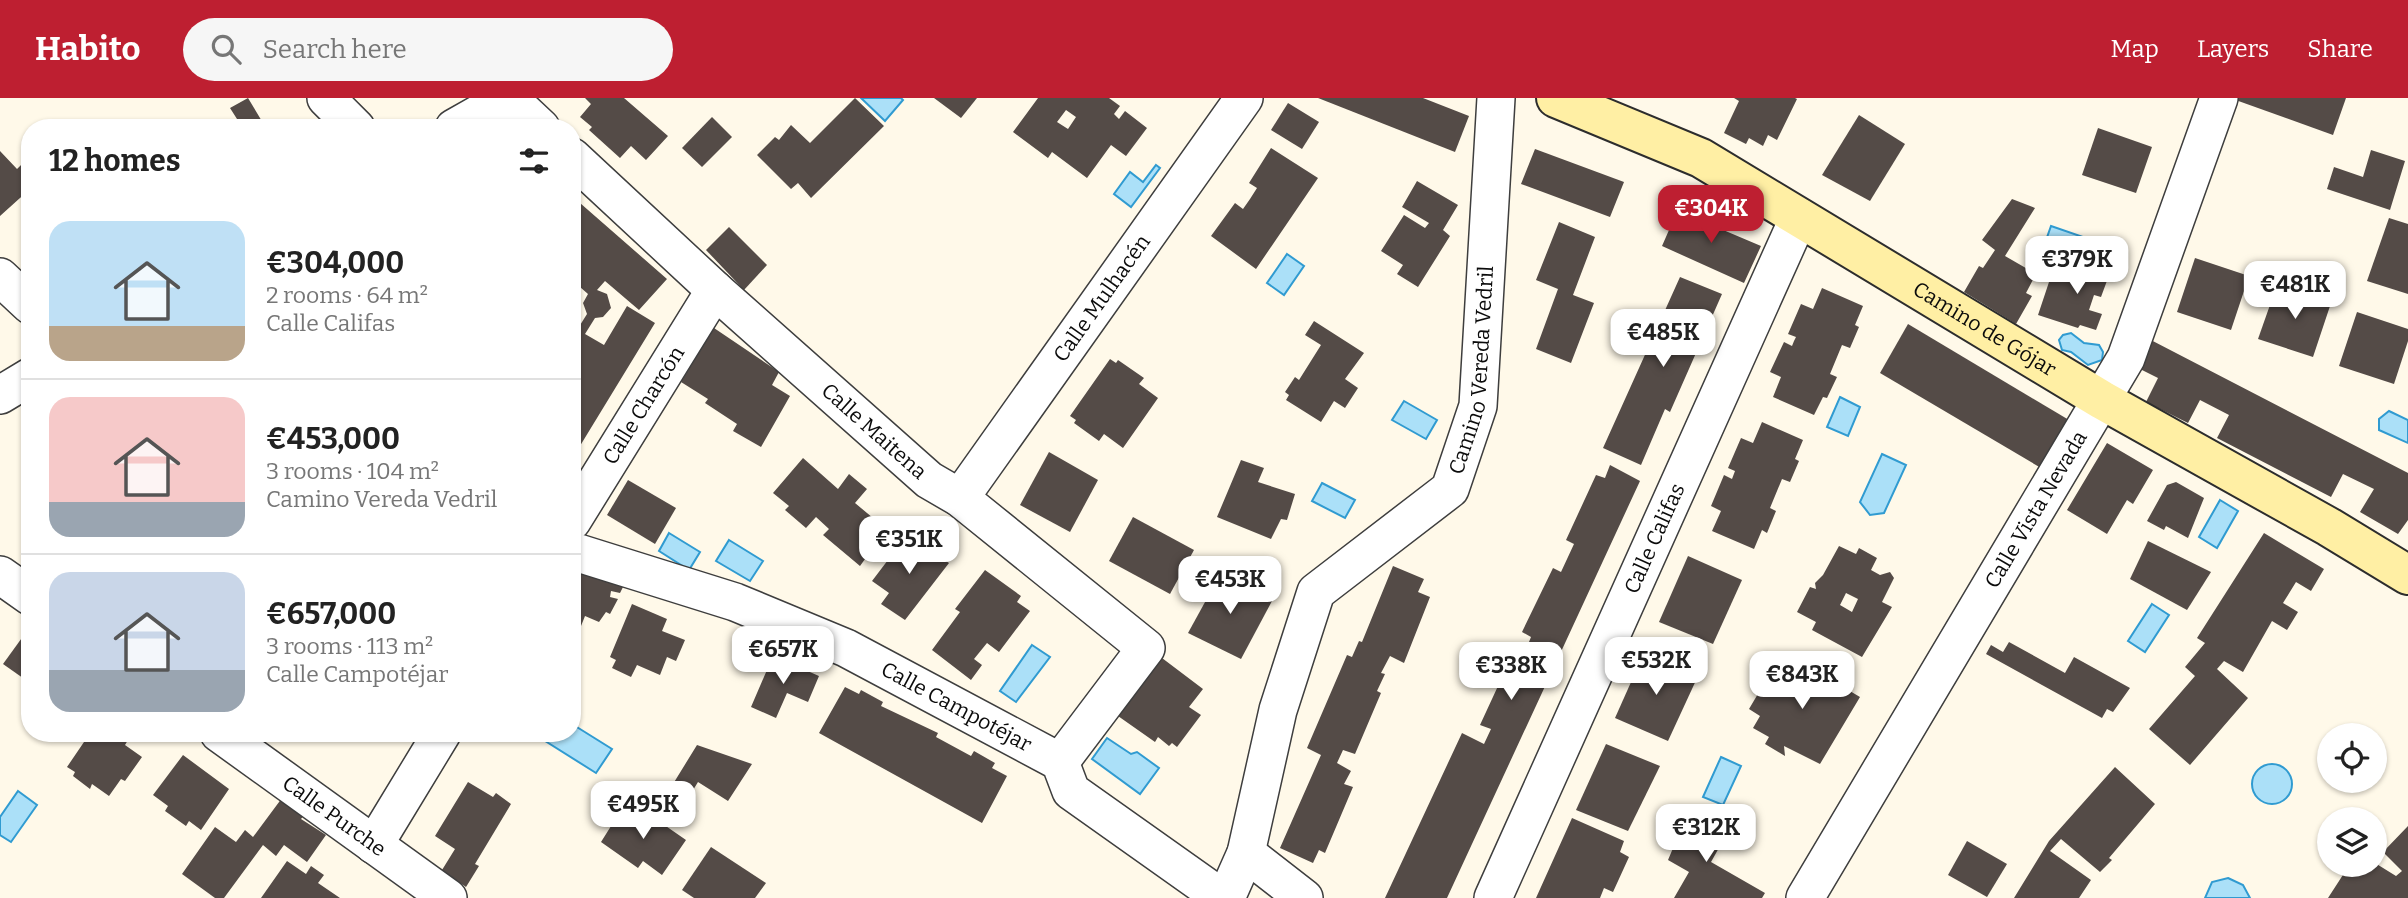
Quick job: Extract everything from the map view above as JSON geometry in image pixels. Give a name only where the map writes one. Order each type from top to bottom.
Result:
[{"type":"street","points":[[326,98],[346,119]]},
{"type":"street","points":[[470,119],[508,98],[531,119]]},
{"type":"street","name":"Calle Mulhacén","points":[[960,498],[1244,98]]},
{"type":"street","name":"Camino Vereda Vedril","points":[[1224,898],[1246,853],[1278,710],[1316,592],[1450,489],[1478,406],[1496,98]]},
{"type":"street","name":"Calle Vista Nevada","points":[[1805,898],[2126,358],[2219,98]]},
{"type":"street","name":"Camino de Gójar","points":[[1559,99],[1701,158],[2102,400],[2329,527],[2408,575]]},
{"type":"street","name":"Calle Maitena","points":[[581,165],[715,290],[929,480],[960,498],[1146,648],[1060,762]]},
{"type":"street","name":"Calle Califas","points":[[1493,898],[1799,217]]},
{"type":"street","points":[[0,277],[21,297]]},
{"type":"street","name":"Calle Charcón","points":[[581,506],[715,290]]},
{"type":"street","points":[[0,395],[21,382]]},
{"type":"street","name":"Calle Campotéjar","points":[[581,554],[734,601],[846,648],[1060,762]]},
{"type":"street","points":[[0,575],[21,590]]},
{"type":"street","name":"Calle Purche","points":[[231,742],[448,898]]},
{"type":"street","points":[[373,845],[436,742]]},
{"type":"street","points":[[1060,762],[1071,791],[1224,898]]},
{"type":"street","points":[[1246,853],[1304,898]]},
{"type":"water","points":[[861,98],[901,98],[903,100],[885,121]]},
{"type":"water","points":[[1156,165],[1160,168],[1131,207],[1114,194],[1130,172],[1143,182]]},
{"type":"water","points":[[2051,226],[2089,239],[2082,259],[2044,246]]},
{"type":"water","points":[[1287,254],[1304,266],[1284,295],[1267,283]]},
{"type":"water","points":[[2071,333],[2084,343],[2099,345],[2103,352],[2102,360],[2088,365],[2071,352],[2062,350],[2059,340],[2063,335]]},
{"type":"water","points":[[1840,397],[1860,407],[1848,436],[1827,427]]},
{"type":"water","points":[[1404,401],[1437,420],[1426,439],[1392,420]]},
{"type":"water","points":[[2389,411],[2408,420],[2408,443],[2379,430],[2379,419]]},
{"type":"water","points":[[1882,454],[1906,465],[1884,513],[1870,515],[1860,502]]},
{"type":"water","points":[[1322,483],[1355,500],[1345,518],[1312,501]]},
{"type":"water","points":[[2220,500],[2238,511],[2217,548],[2199,537]]},
{"type":"water","points":[[669,533],[700,552],[689,570],[659,551]]},
{"type":"water","points":[[729,540],[763,561],[750,581],[716,561]]},
{"type":"water","points":[[2152,604],[2169,615],[2145,652],[2128,641]]},
{"type":"water","points":[[1032,645],[1050,657],[1016,702],[1000,691]]},
{"type":"water","points":[[581,730],[612,749],[596,773],[547,742],[581,742]]},
{"type":"water","points":[[1107,738],[1131,754],[1137,752],[1159,768],[1140,794],[1092,759]]},
{"type":"water","points":[[1721,757],[1741,766],[1723,805],[1703,797]]},
{"type":"water","points":[[2272,764],[2280,765],[2286,770],[2291,776],[2291,792],[2286,798],[2280,803],[2272,804],[2264,803],[2258,798],[2253,792],[2252,784],[2253,776],[2258,770],[2264,765]]},
{"type":"water","points":[[18,791],[37,805],[11,842],[0,835],[0,817]]},
{"type":"water","points":[[2228,878],[2243,885],[2250,898],[2205,898],[2212,882]]},
{"type":"building","points":[[248,98],[261,119],[237,119],[230,108]]},
{"type":"building","points":[[585,98],[624,98],[668,136],[646,160],[631,146],[620,158],[589,130],[592,127],[580,117],[591,104]]},
{"type":"building","points":[[855,98],[884,126],[811,198],[798,183],[791,189],[757,155],[775,137],[779,140],[791,125],[810,143]]},
{"type":"building","points":[[934,98],[977,98],[961,118]]},
{"type":"building","points":[[1038,98],[1109,98],[1120,106],[1114,114],[1119,119],[1125,111],[1147,128],[1126,156],[1111,145],[1087,178],[1052,152],[1048,158],[1013,132]],"holes":[[[1066,110],[1076,117],[1068,129],[1057,122]]]},
{"type":"building","points":[[1318,98],[1423,98],[1469,116],[1455,152]]},
{"type":"building","points":[[1734,98],[1797,99],[1777,140],[1768,135],[1763,146],[1749,138],[1746,144],[1724,133],[1739,101]]},
{"type":"building","points":[[2230,98],[2346,98],[2333,135]]},
{"type":"building","points":[[1288,103],[1319,122],[1302,149],[1271,130]]},
{"type":"building","points":[[1859,115],[1905,144],[1870,201],[1822,175]]},
{"type":"building","points":[[712,117],[732,137],[702,167],[682,148]]},
{"type":"building","points":[[2098,128],[2152,147],[2136,193],[2082,175]]},
{"type":"building","points":[[1271,148],[1318,178],[1256,269],[1211,236],[1235,203],[1243,209],[1250,199],[1257,188],[1249,183]]},
{"type":"building","points":[[1535,149],[1624,182],[1610,217],[1521,184]]},
{"type":"building","points":[[2371,150],[2405,161],[2390,210],[2327,189],[2334,167],[2363,177]]},
{"type":"building","points":[[0,151],[17,169],[21,165],[21,197],[0,216]]},
{"type":"building","points":[[1417,181],[1458,205],[1443,230],[1450,236],[1418,287],[1397,274],[1403,265],[1381,251],[1404,215],[1425,228],[1429,223],[1402,207]]},
{"type":"building","points":[[2012,199],[2035,208],[2005,256],[2036,274],[2026,293],[2032,296],[2016,324],[1964,292],[1979,266],[1983,268],[1995,250],[1982,240]]},
{"type":"building","points":[[581,204],[667,279],[639,310],[605,281],[597,290],[607,294],[611,308],[603,317],[595,318],[585,334],[604,345],[627,306],[655,323],[581,444],[581,324],[587,314],[583,303],[588,294],[581,288]]},
{"type":"building","points":[[1680,205],[1705,215],[1702,221],[1761,246],[1744,283],[1662,246]]},
{"type":"building","points":[[2389,218],[2408,224],[2408,294],[2367,281]]},
{"type":"building","points":[[1559,222],[1595,237],[1573,295],[1594,303],[1571,363],[1536,349],[1558,289],[1536,280]]},
{"type":"building","points":[[729,227],[767,265],[744,290],[706,250]]},
{"type":"building","points":[[2099,252],[2115,259],[2101,297],[2094,295],[2089,310],[2102,314],[2096,330],[2080,325],[2078,328],[2038,315],[2052,273],[2077,281],[2079,273],[2091,276]]},
{"type":"building","points":[[2195,258],[2249,276],[2231,330],[2177,312]]},
{"type":"building","points":[[1680,277],[1722,294],[1670,412],[1665,409],[1641,465],[1603,448]]},
{"type":"building","points":[[2277,285],[2331,303],[2313,357],[2258,339]]},
{"type":"building","points":[[1822,288],[1863,306],[1855,325],[1859,327],[1850,348],[1842,345],[1830,374],[1837,377],[1827,398],[1823,397],[1814,415],[1773,397],[1781,377],[1770,372],[1784,342],[1792,346],[1796,337],[1788,334],[1801,304],[1813,309]]},
{"type":"building","points":[[2357,312],[2408,329],[2408,341],[2394,384],[2339,366]]},
{"type":"building","points":[[1314,321],[1364,353],[1345,379],[1358,388],[1345,408],[1334,401],[1321,422],[1286,400],[1289,395],[1285,392],[1295,377],[1299,380],[1321,345],[1305,335]]},
{"type":"building","points":[[1908,324],[2069,420],[2041,468],[1880,373]]},
{"type":"building","points":[[714,328],[779,372],[772,385],[790,396],[761,447],[733,431],[737,424],[705,403],[708,399],[681,382]]},
{"type":"building","points":[[2147,338],[2408,473],[2408,520],[2398,534],[2360,512],[2374,489],[2343,474],[2331,497],[2217,438],[2229,415],[2200,400],[2188,423],[2146,402],[2158,378],[2138,368]]},
{"type":"building","points":[[1110,359],[1116,363],[1118,360],[1144,378],[1139,384],[1158,398],[1123,448],[1104,434],[1099,441],[1074,423],[1076,420],[1070,416]]},
{"type":"building","points":[[1762,422],[1803,440],[1795,459],[1799,461],[1790,482],[1782,479],[1770,508],[1776,511],[1767,533],[1762,530],[1754,549],[1712,531],[1721,511],[1711,506],[1724,475],[1732,479],[1735,471],[1728,468],[1741,438],[1753,443]]},
{"type":"building","points":[[2107,443],[2153,470],[2133,504],[2127,500],[2107,534],[2067,510]]},
{"type":"building","points":[[1049,452],[1098,480],[1070,532],[1020,505]]},
{"type":"building","points":[[803,458],[838,489],[849,474],[867,489],[855,503],[873,518],[864,530],[878,541],[860,566],[823,535],[829,529],[816,517],[806,528],[785,510],[789,506],[773,493]]},
{"type":"building","points":[[1241,460],[1264,468],[1258,482],[1295,494],[1287,520],[1281,519],[1271,539],[1217,517]]},
{"type":"building","points":[[1610,465],[1640,481],[1447,898],[1385,898],[1462,733],[1484,744],[1491,729],[1480,725],[1510,660],[1520,664],[1531,637],[1522,632],[1553,568],[1561,572],[1574,544],[1566,540],[1596,475],[1605,478]]},
{"type":"building","points":[[628,480],[676,508],[655,544],[607,515]]},
{"type":"building","points":[[2176,482],[2204,498],[2188,538],[2166,526],[2164,530],[2147,521],[2167,485]]},
{"type":"building","points":[[1133,517],[1194,550],[1170,594],[1109,561]]},
{"type":"building","points":[[2264,533],[2324,569],[2311,591],[2296,582],[2283,603],[2298,612],[2287,630],[2272,621],[2243,672],[2224,661],[2217,669],[2248,698],[2190,765],[2149,729],[2195,676],[2185,667],[2205,643],[2197,638]]},
{"type":"building","points":[[907,535],[949,563],[905,620],[881,604],[889,593],[872,581]]},
{"type":"building","points":[[2148,541],[2211,572],[2187,610],[2130,579]]},
{"type":"building","points":[[1839,546],[1856,554],[1859,548],[1877,558],[1871,570],[1880,575],[1890,572],[1894,578],[1882,602],[1892,607],[1862,657],[1812,630],[1816,622],[1797,612],[1810,587],[1816,589],[1815,583],[1823,575]],"holes":[[[1846,593],[1858,599],[1852,612],[1840,605]]]},
{"type":"building","points":[[1688,556],[1742,580],[1713,644],[1659,622]]},
{"type":"building","points":[[1393,566],[1424,579],[1418,592],[1430,597],[1404,663],[1390,656],[1381,673],[1385,674],[1377,691],[1381,693],[1355,754],[1343,750],[1337,763],[1351,771],[1344,784],[1353,787],[1325,853],[1319,850],[1313,863],[1280,848],[1321,755],[1307,748],[1347,655],[1352,657],[1359,641],[1362,642]]},
{"type":"building","points":[[581,570],[623,587],[620,593],[611,591],[610,597],[618,599],[610,614],[606,612],[599,622],[585,616],[581,626]]},
{"type":"building","points":[[985,570],[1021,596],[1017,602],[1030,611],[999,652],[987,643],[974,659],[982,665],[971,680],[932,650],[960,612],[955,609]]},
{"type":"building","points":[[1221,573],[1272,601],[1241,659],[1188,633]]},
{"type":"building","points":[[632,604],[667,619],[662,631],[685,640],[676,661],[667,657],[660,675],[637,665],[631,677],[612,668],[616,660],[610,657]]},
{"type":"building","points":[[21,639],[21,677],[3,664]]},
{"type":"building","points":[[2009,642],[2065,673],[2074,657],[2130,688],[2113,712],[2107,709],[2102,718],[1986,654],[1991,645],[2003,652]]},
{"type":"building","points":[[1644,653],[1698,676],[1668,741],[1615,718]]},
{"type":"building","points":[[773,656],[819,676],[808,702],[787,693],[776,718],[751,707]]},
{"type":"building","points":[[1162,658],[1203,689],[1189,707],[1201,715],[1177,747],[1172,743],[1169,746],[1158,737],[1155,742],[1118,716]]},
{"type":"building","points":[[1778,660],[1806,676],[1811,668],[1860,697],[1820,764],[1784,746],[1785,756],[1765,744],[1769,737],[1753,728],[1760,716],[1749,709]]},
{"type":"building","points":[[845,687],[859,694],[861,690],[883,702],[881,706],[938,733],[936,737],[971,756],[974,751],[995,763],[992,768],[1007,776],[982,823],[819,733]]},
{"type":"building","points":[[84,742],[127,742],[125,745],[142,757],[125,781],[121,779],[109,796],[92,784],[90,789],[73,776],[75,772],[67,767]]},
{"type":"building","points":[[1606,744],[1660,766],[1628,831],[1576,810]]},
{"type":"building","points":[[697,745],[752,764],[728,801],[698,782],[690,795],[673,784]]},
{"type":"building","points":[[183,755],[229,789],[201,830],[189,821],[186,826],[165,811],[168,806],[153,795]]},
{"type":"building","points":[[2115,767],[2155,804],[2109,858],[2112,860],[2100,872],[2061,839],[2050,851],[2091,880],[2079,898],[2014,898],[2049,841]]},
{"type":"building","points":[[468,782],[493,797],[496,793],[511,804],[475,864],[479,866],[466,887],[442,870],[455,849],[435,836]]},
{"type":"building","points":[[282,798],[305,814],[301,819],[326,835],[307,862],[284,845],[276,856],[263,845],[224,898],[215,898],[182,874],[215,827],[236,842],[245,830],[253,837]]},
{"type":"building","points":[[623,807],[657,826],[660,822],[686,840],[662,875],[643,861],[638,868],[601,842]]},
{"type":"building","points":[[1699,809],[1708,815],[1703,824],[1725,837],[1711,862],[1765,893],[1762,898],[1674,898],[1689,872],[1668,860],[1687,815],[1693,819]]},
{"type":"building","points":[[1572,818],[1624,841],[1620,852],[1629,857],[1613,892],[1604,888],[1600,898],[1536,898]]},
{"type":"building","points":[[2408,826],[2408,898],[2328,898],[2342,877],[2387,877],[2387,870],[2396,876],[2402,871],[2387,856],[2387,848]]},
{"type":"building","points":[[1967,841],[2007,864],[1987,897],[1948,875]]},
{"type":"building","points":[[711,847],[766,883],[755,898],[694,898],[682,890]]},
{"type":"building","points":[[287,861],[306,874],[311,866],[324,875],[318,883],[340,898],[261,898]]}]
